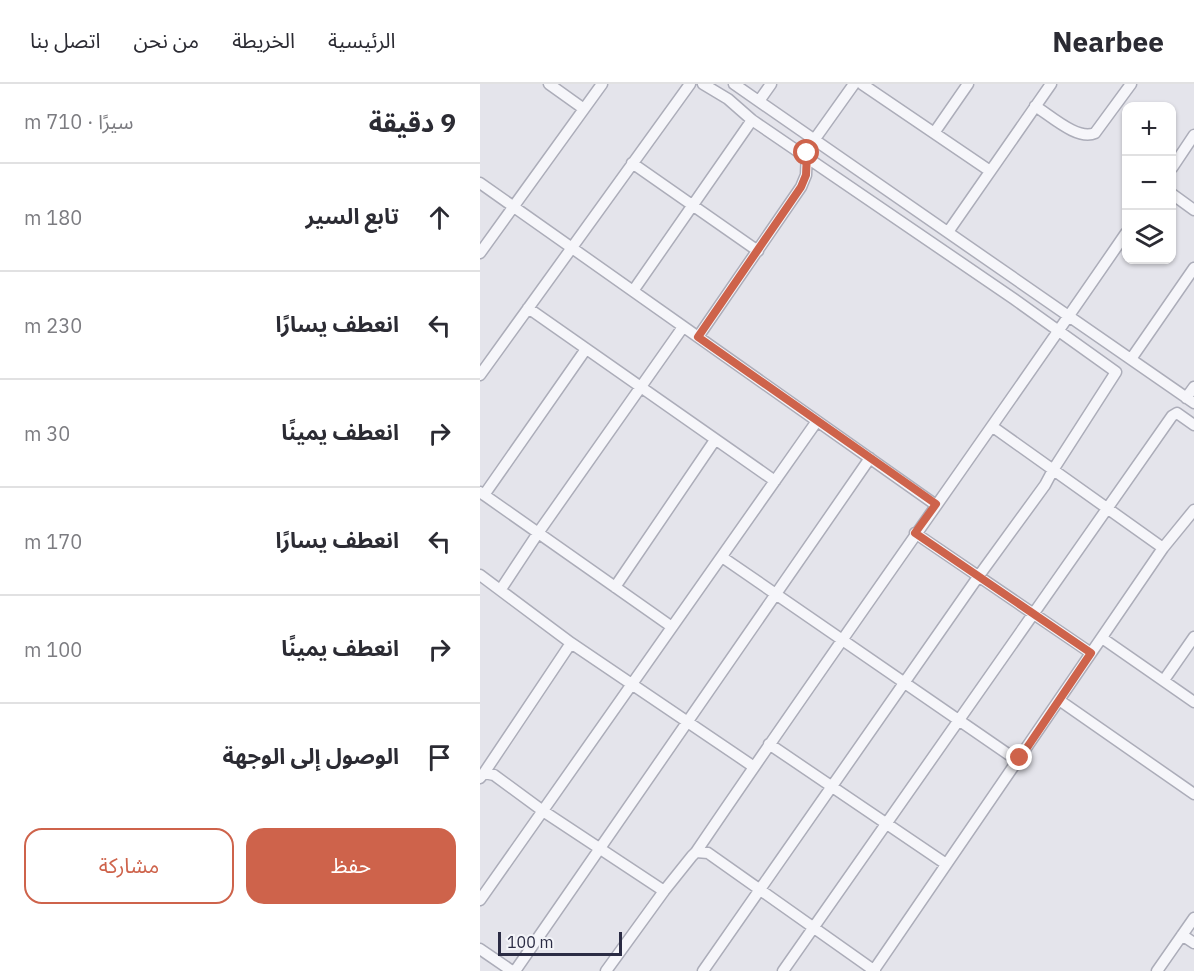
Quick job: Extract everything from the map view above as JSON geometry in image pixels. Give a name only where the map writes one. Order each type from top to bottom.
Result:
[{"type":"street","points":[[549,84],[584,109]]},
{"type":"street","points":[[480,253],[602,84]]},
{"type":"street","points":[[480,375],[690,84]]},
{"type":"street","points":[[703,971],[904,682],[1045,485],[1116,372],[1014,298],[752,120],[728,99],[704,84]]},
{"type":"street","points":[[734,84],[1190,400],[1194,387]]},
{"type":"street","points":[[759,101],[771,84]]},
{"type":"street","points":[[698,337],[801,187],[806,175],[807,150],[854,84]]},
{"type":"street","points":[[862,84],[990,171]]},
{"type":"street","points":[[934,133],[969,84]]},
{"type":"street","points":[[948,232],[1051,84]]},
{"type":"street","points":[[1035,106],[1080,135],[1088,136],[1095,133],[1131,84]]},
{"type":"street","points":[[633,291],[752,120]]},
{"type":"street","points":[[1176,162],[1194,135]]},
{"type":"street","points":[[632,163],[758,250]]},
{"type":"street","points":[[480,183],[936,504]]},
{"type":"street","points":[[1176,197],[1194,210]]},
{"type":"street","points":[[607,971],[664,891],[696,852],[915,533],[993,427],[1122,239]]},
{"type":"street","points":[[1131,359],[1194,268]]},
{"type":"street","points":[[528,309],[774,482]]},
{"type":"street","points":[[501,589],[683,327]]},
{"type":"street","points":[[586,350],[482,494],[672,627]]},
{"type":"street","points":[[480,353],[491,360]]},
{"type":"street","points":[[783,971],[1174,413],[1194,425]]},
{"type":"street","points":[[480,900],[817,421]]},
{"type":"street","points":[[993,427],[1163,548]]},
{"type":"street","points":[[615,586],[715,440]]},
{"type":"street","points":[[480,949],[513,971],[870,458]]},
{"type":"street","points":[[696,852],[708,853],[874,971],[1163,548],[1194,510]]},
{"type":"street","points":[[915,533],[1091,653]]},
{"type":"street","points":[[722,557],[1018,761]]},
{"type":"street","points":[[480,575],[571,643],[754,767]]},
{"type":"street","points":[[1164,680],[1194,637]]},
{"type":"street","points":[[1102,638],[1194,702]]},
{"type":"street","points":[[482,776],[571,643]]},
{"type":"street","points":[[1059,700],[1194,794]]},
{"type":"street","points":[[769,744],[946,864]]},
{"type":"street","points":[[482,776],[494,775],[543,811],[664,891]]},
{"type":"street","points":[[1157,971],[1194,918]]},
{"type":"street","points":[[1182,935],[1194,943]]},
{"type":"route","points":[[807,153],[806,175],[801,187],[698,337],[936,504],[915,533],[1091,653],[1020,758]]}]
